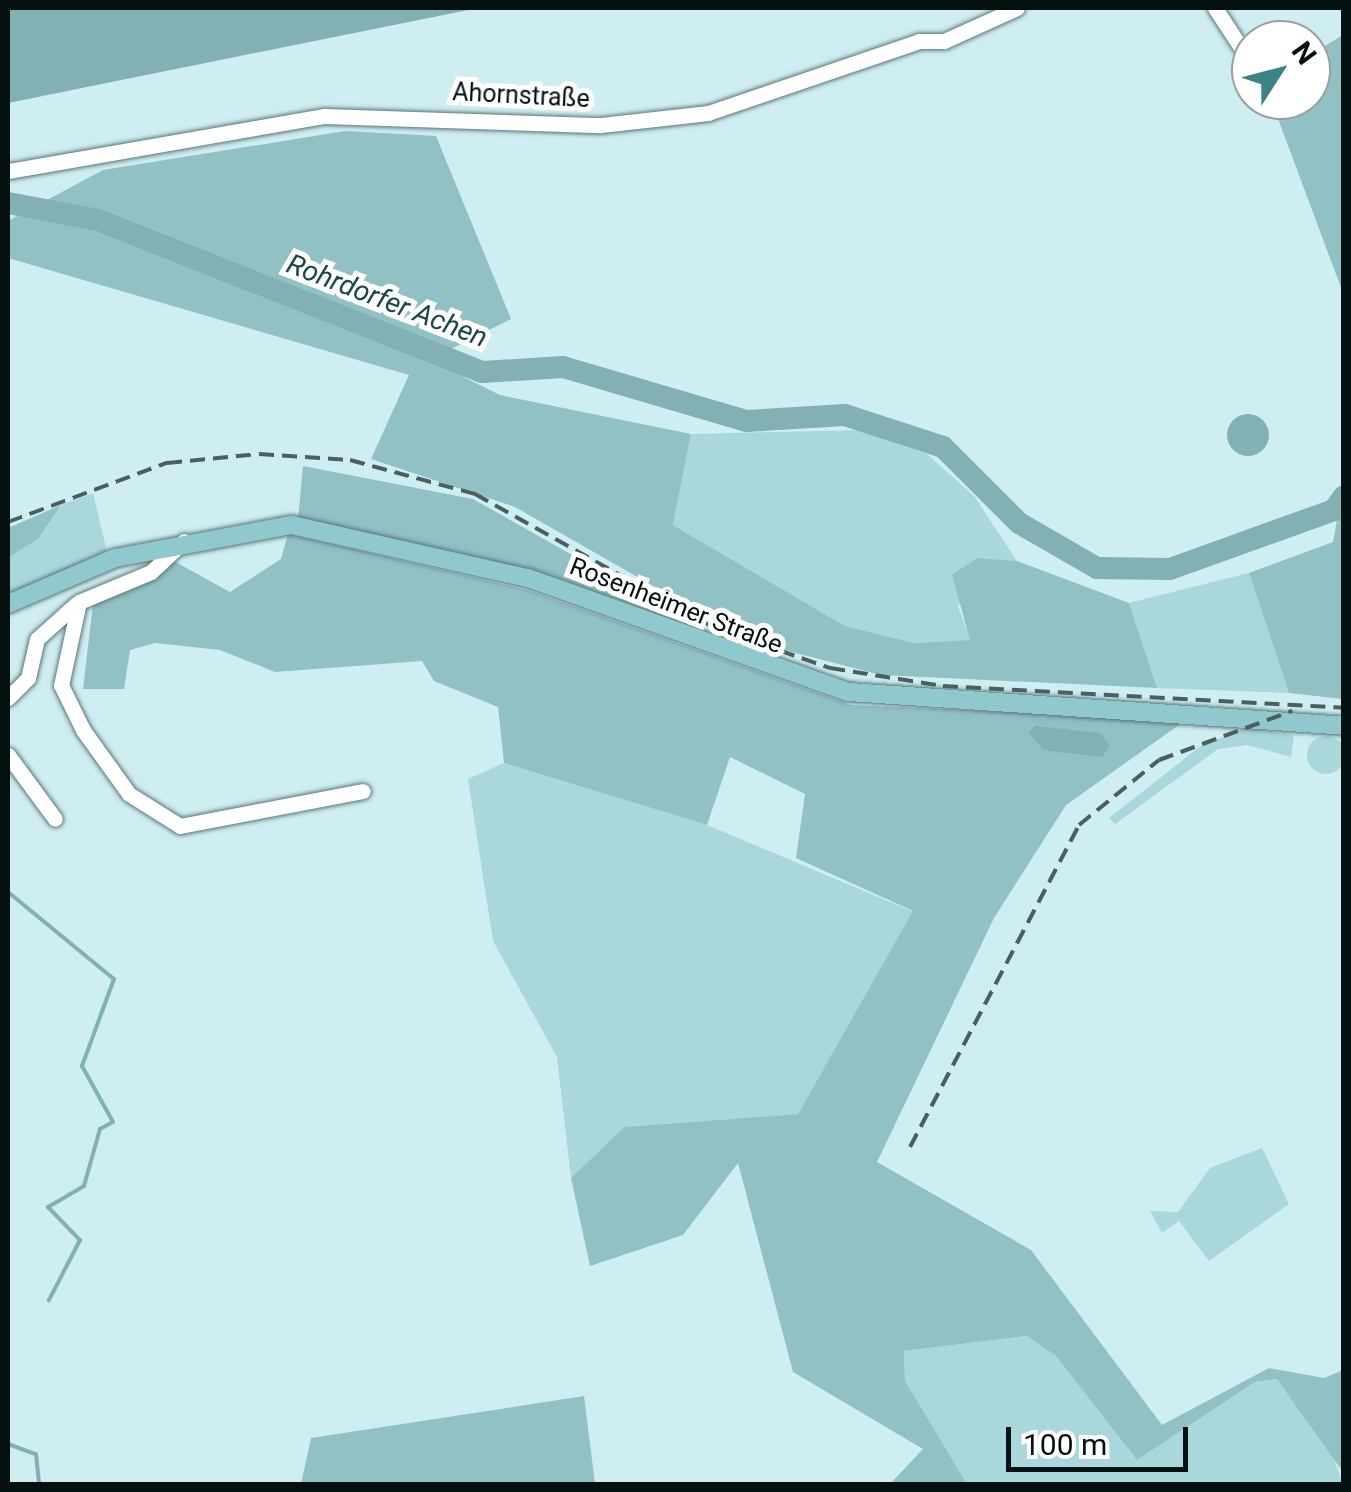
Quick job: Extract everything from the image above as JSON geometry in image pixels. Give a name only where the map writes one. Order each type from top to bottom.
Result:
[{"type":"main road","name":"Rosenheimer Straße","points":[[8,604],[115,558],[184,541],[292,525],[380,541],[579,594],[848,692],[1344,726]]},
{"type":"street","name":"Ahornstraße","points":[[8,170],[324,116],[601,125],[708,112],[919,41],[944,41],[1017,8]]},
{"type":"street","points":[[1215,8],[1231,32]]},
{"type":"street","points":[[8,698],[28,678],[37,640],[79,602],[151,572],[184,541]]},
{"type":"street","points":[[79,602],[62,685],[82,730],[153,813],[180,826],[363,791]]},
{"type":"street","points":[[8,756],[55,819]]},
{"type":"shaded area","points":[[8,8],[478,8],[8,103]]},
{"type":"shaded area","points":[[1343,35],[1343,293],[1278,120],[1331,120],[1331,42]]},
{"type":"shaded area","points":[[345,131],[436,136],[511,319],[429,360],[500,395],[691,434],[673,525],[845,626],[914,643],[970,640],[952,575],[977,558],[1017,561],[1129,603],[1157,688],[881,675],[784,650],[718,623],[515,507],[371,459],[409,375],[8,258],[8,221],[103,170]]},
{"type":"shaded area","points":[[1248,414],[1263,420],[1269,435],[1263,450],[1248,456],[1233,450],[1227,435],[1233,420]]},
{"type":"shaded area","points":[[860,430],[927,454],[974,496],[1017,561],[977,558],[958,607],[971,640],[914,643],[845,626],[673,525],[691,434]]},
{"type":"shaded area","points":[[303,466],[473,499],[723,640],[557,578],[298,519]]},
{"type":"shaded area","points":[[1343,488],[1343,699],[1289,693],[1249,573],[1333,542]]},
{"type":"shaded area","points":[[93,493],[107,552],[8,596],[8,558],[38,539],[61,505]]},
{"type":"shaded area","points":[[61,505],[38,539],[8,558],[8,528]]},
{"type":"shaded area","points":[[288,534],[527,590],[851,705],[1186,720],[1066,805],[994,918],[877,1162],[1031,1250],[1162,1425],[1269,1368],[1324,1378],[1343,1370],[1343,1472],[1277,1379],[1255,1382],[1137,1460],[1056,1356],[1027,1336],[904,1351],[905,1381],[967,1484],[890,1484],[923,1449],[793,1372],[738,1163],[683,1235],[590,1266],[571,1178],[624,1127],[798,1114],[913,911],[796,858],[805,794],[730,757],[707,825],[504,763],[498,707],[434,681],[422,661],[275,672],[220,650],[155,643],[130,650],[124,689],[83,689],[93,604],[170,559],[230,592],[281,559]]},
{"type":"shaded area","points":[[1249,573],[1289,693],[1157,688],[1129,603]]},
{"type":"shaded area","points":[[1035,726],[1100,733],[1110,746],[1102,757],[1043,750],[1029,733]]},
{"type":"shaded area","points":[[1246,728],[1294,735],[1291,757],[1247,745],[1218,749],[1115,824],[1109,818],[1202,745]]},
{"type":"shaded area","points":[[1326,736],[1339,742],[1345,755],[1339,768],[1326,774],[1313,768],[1307,755],[1313,742]]},
{"type":"shaded area","points":[[504,763],[707,825],[914,912],[798,1114],[624,1127],[571,1178],[557,1057],[493,941],[468,779]]},
{"type":"shaded area","points":[[1262,1148],[1289,1204],[1209,1261],[1179,1221],[1162,1233],[1150,1211],[1178,1212],[1210,1168]]},
{"type":"shaded area","points":[[1027,1336],[1056,1356],[1137,1460],[1255,1382],[1277,1379],[1326,1437],[1343,1484],[967,1484],[905,1381],[904,1351]]},
{"type":"shaded area","points":[[584,1396],[595,1484],[301,1484],[311,1438]]},
{"type":"waterway","name":"Rohrdorfer Achen","points":[[8,203],[98,220],[482,372],[563,367],[747,421],[845,415],[943,447],[1019,523],[1097,568],[1170,569],[1334,510],[1344,496]]},
{"type":"waterway","points":[[8,892],[114,979],[82,1066],[113,1122],[100,1129],[84,1186],[48,1207],[80,1240],[49,1300]]},
{"type":"waterway","points":[[8,1444],[36,1454],[39,1484]]},
{"type":"railway","points":[[8,522],[167,463],[259,454],[350,460],[475,494],[715,628],[830,668],[943,686],[1344,708]]},
{"type":"railway","points":[[910,1147],[1079,825],[1159,760],[1292,711]]}]
